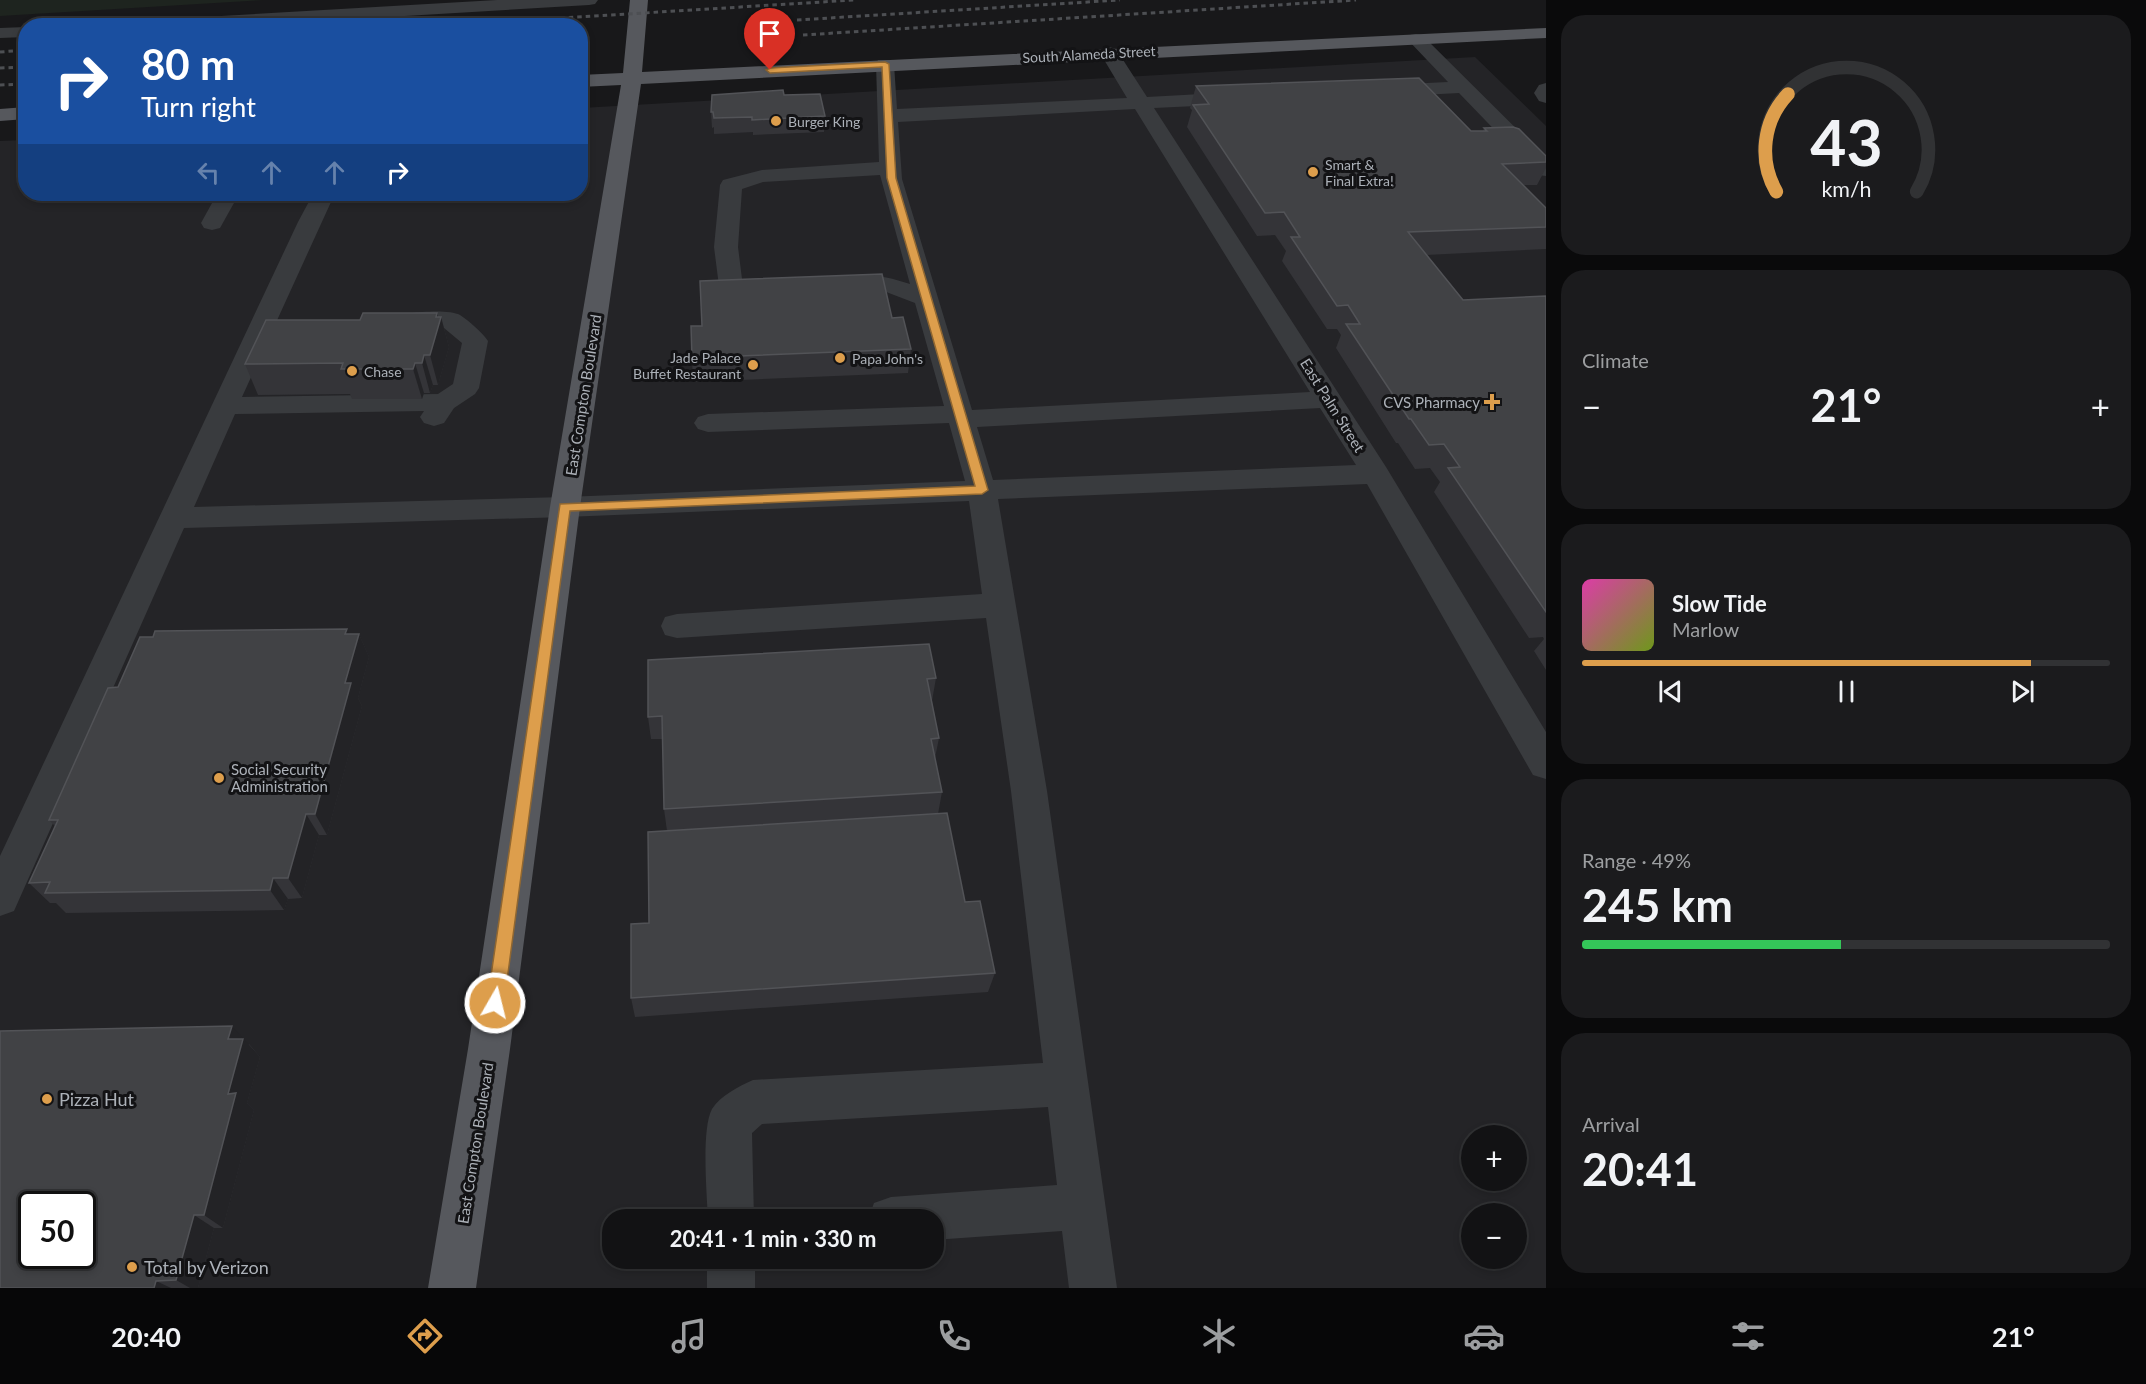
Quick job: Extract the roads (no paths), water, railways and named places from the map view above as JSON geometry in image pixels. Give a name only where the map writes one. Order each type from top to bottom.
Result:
[{"type":"main road","name":"East Compton Boulevard","points":[[452,1288],[489,1049],[565,507],[632,77],[639,0]]},
{"type":"main road","name":"South Alameda Street","points":[[588,80],[1109,52],[1546,33]]},
{"type":"main road","points":[[0,115],[18,114]]},
{"type":"street","points":[[242,18],[417,5],[589,0]]},
{"type":"street","points":[[0,33],[18,32]]},
{"type":"street","points":[[1416,39],[1546,170]]},
{"type":"street","name":"East Palm Street","points":[[1109,52],[1376,474],[1546,764]]},
{"type":"street","points":[[885,64],[891,178],[982,490],[1029,791],[1093,1288]]},
{"type":"street","points":[[1365,92],[1464,87]]},
{"type":"street","points":[[1546,89],[1544,93],[1546,97]]},
{"type":"street","points":[[888,116],[1258,97]]},
{"type":"street","points":[[790,285],[731,286],[726,247],[731,185],[762,176],[891,168]]},
{"type":"street","points":[[212,223],[224,201]]},
{"type":"street","points":[[0,898],[227,406],[275,324],[326,201]]},
{"type":"street","points":[[814,285],[884,283],[926,299]]},
{"type":"street","points":[[227,406],[439,410],[466,388],[475,341],[450,320],[369,322]]},
{"type":"street","points":[[708,423],[960,417],[1329,399]]},
{"type":"street","points":[[176,518],[565,507],[1376,474]]},
{"type":"street","points":[[677,626],[999,605]]},
{"type":"street","points":[[731,1209],[729,1123],[753,1102],[1066,1084]]},
{"type":"street","points":[[944,1216],[1083,1206]]},
{"type":"street","points":[[731,1269],[731,1288]]},
{"type":"railway","points":[[563,18],[854,0]]},
{"type":"railway","points":[[797,20],[1120,0]]},
{"type":"railway","points":[[803,35],[1356,0]]},
{"type":"railway","points":[[0,52],[18,51]]},
{"type":"railway","points":[[0,68],[18,67]]},
{"type":"railway","points":[[0,85],[18,84]]},
{"type":"place","name":"Burger King","points":[[776,121]]},
{"type":"place","name":"Smart & Final Extra!","points":[[1313,172]]},
{"type":"place","name":"Papa John's","points":[[840,358]]},
{"type":"place","name":"Jade Palace Buffet Restaurant","points":[[753,365]]},
{"type":"place","name":"Chase","points":[[352,371]]},
{"type":"place","name":"CVS Pharmacy","points":[[1492,402]]},
{"type":"place","name":"Social Security Administration","points":[[219,778]]},
{"type":"place","name":"Pizza Hut","points":[[47,1099]]},
{"type":"place","name":"Total by Verizon","points":[[132,1267]]}]
